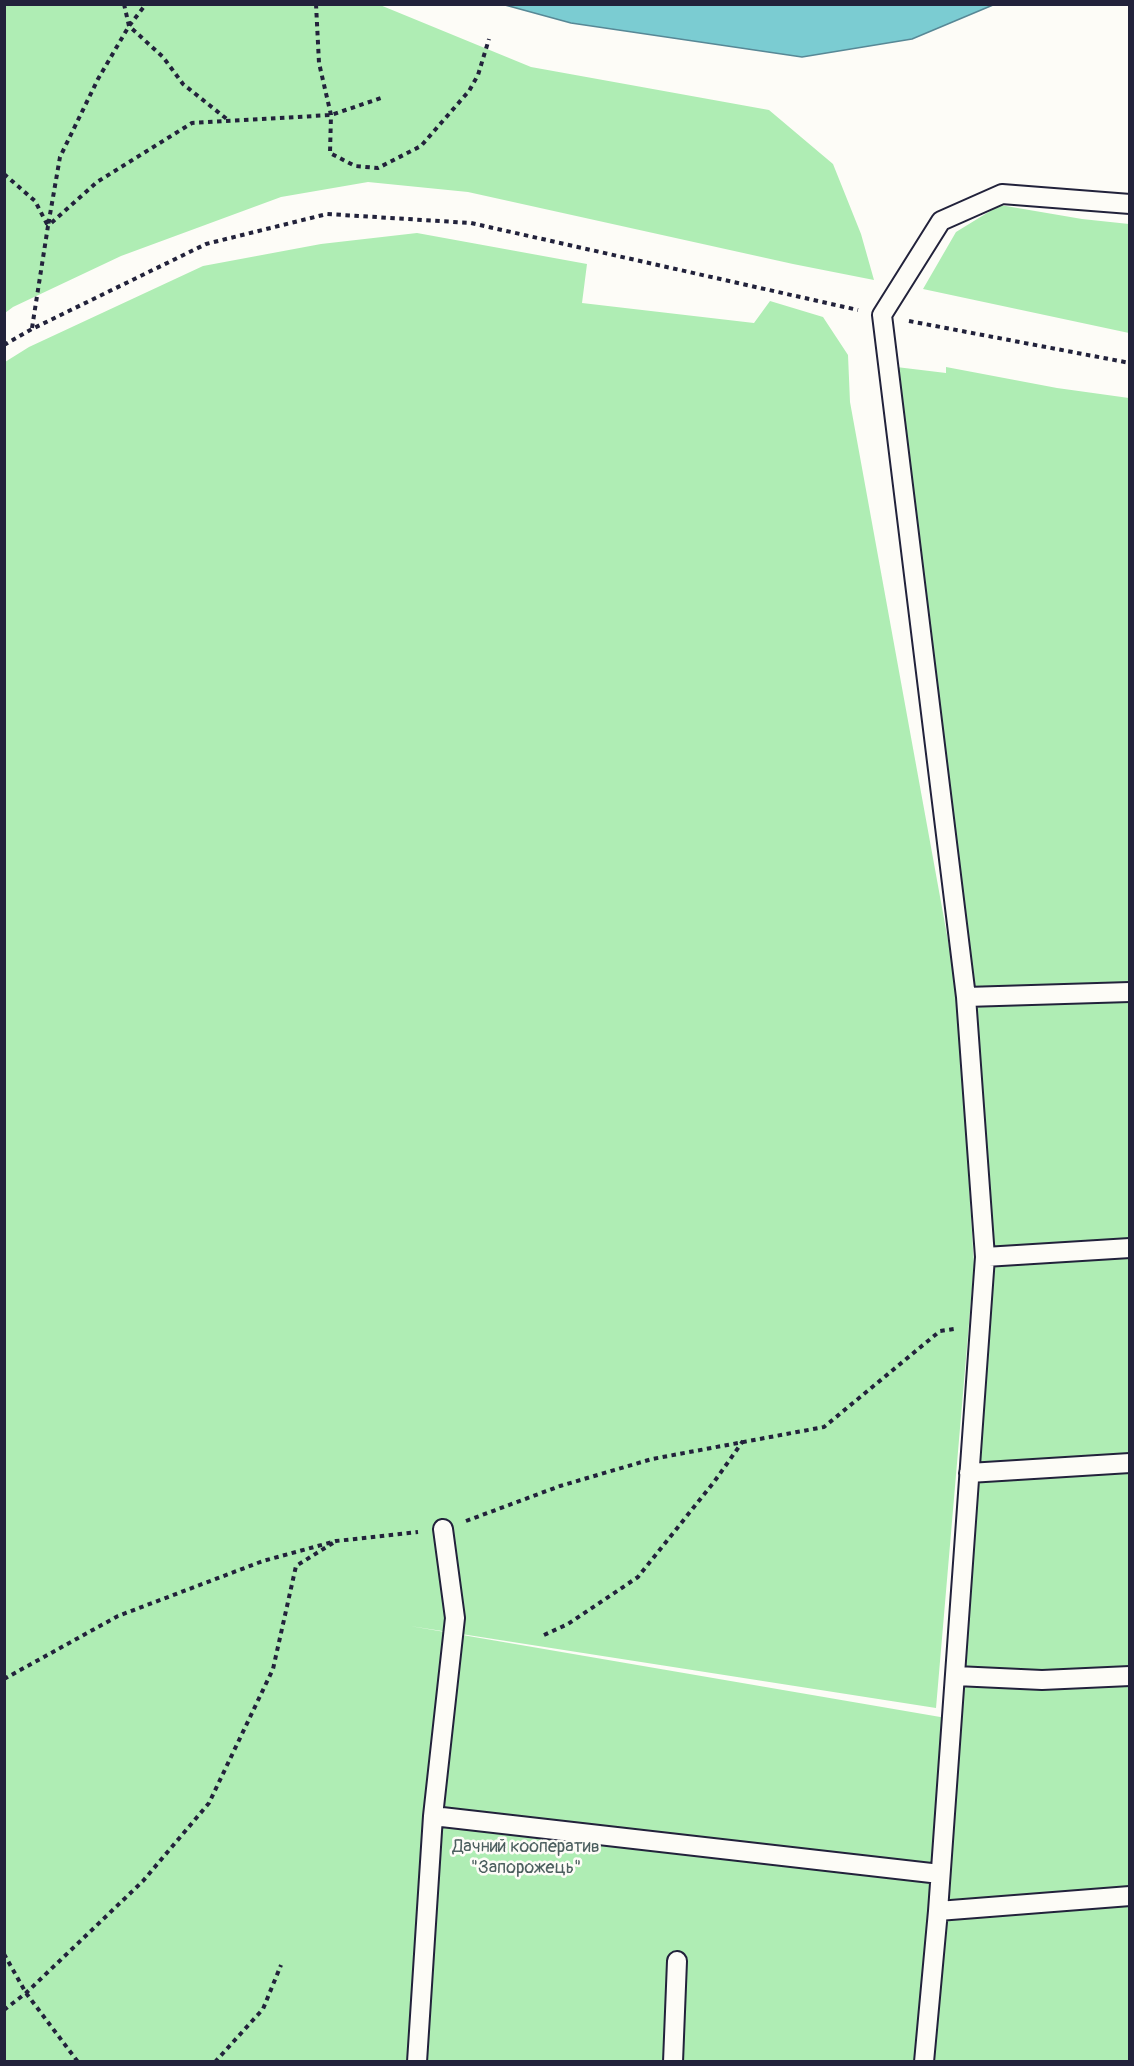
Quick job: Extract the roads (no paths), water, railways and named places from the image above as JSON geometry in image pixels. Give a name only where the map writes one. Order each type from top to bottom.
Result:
[{"type":"lane","points":[[924,2061],[956,1676],[985,1257],[966,997],[882,315],[941,221],[1002,194],[1130,204]]},
{"type":"lane","points":[[966,997],[1130,992]]},
{"type":"lane","points":[[985,1257],[1130,1248]]},
{"type":"lane","points":[[969,1473],[1130,1463]]},
{"type":"lane","points":[[417,2061],[433,1816],[455,1618],[442,1529]]},
{"type":"lane","points":[[956,1676],[1042,1680],[1130,1676]]},
{"type":"lane","points":[[433,1816],[940,1874]]},
{"type":"lane","points":[[938,1911],[1130,1896]]},
{"type":"lane","points":[[673,2061],[677,1961]]},
{"type":"water","points":[[505,5],[993,5],[912,39],[802,57],[571,23]]},
{"type":"park label","name":"Дачний кооператив \"Запорожець\"","points":[[526,1857]]}]
